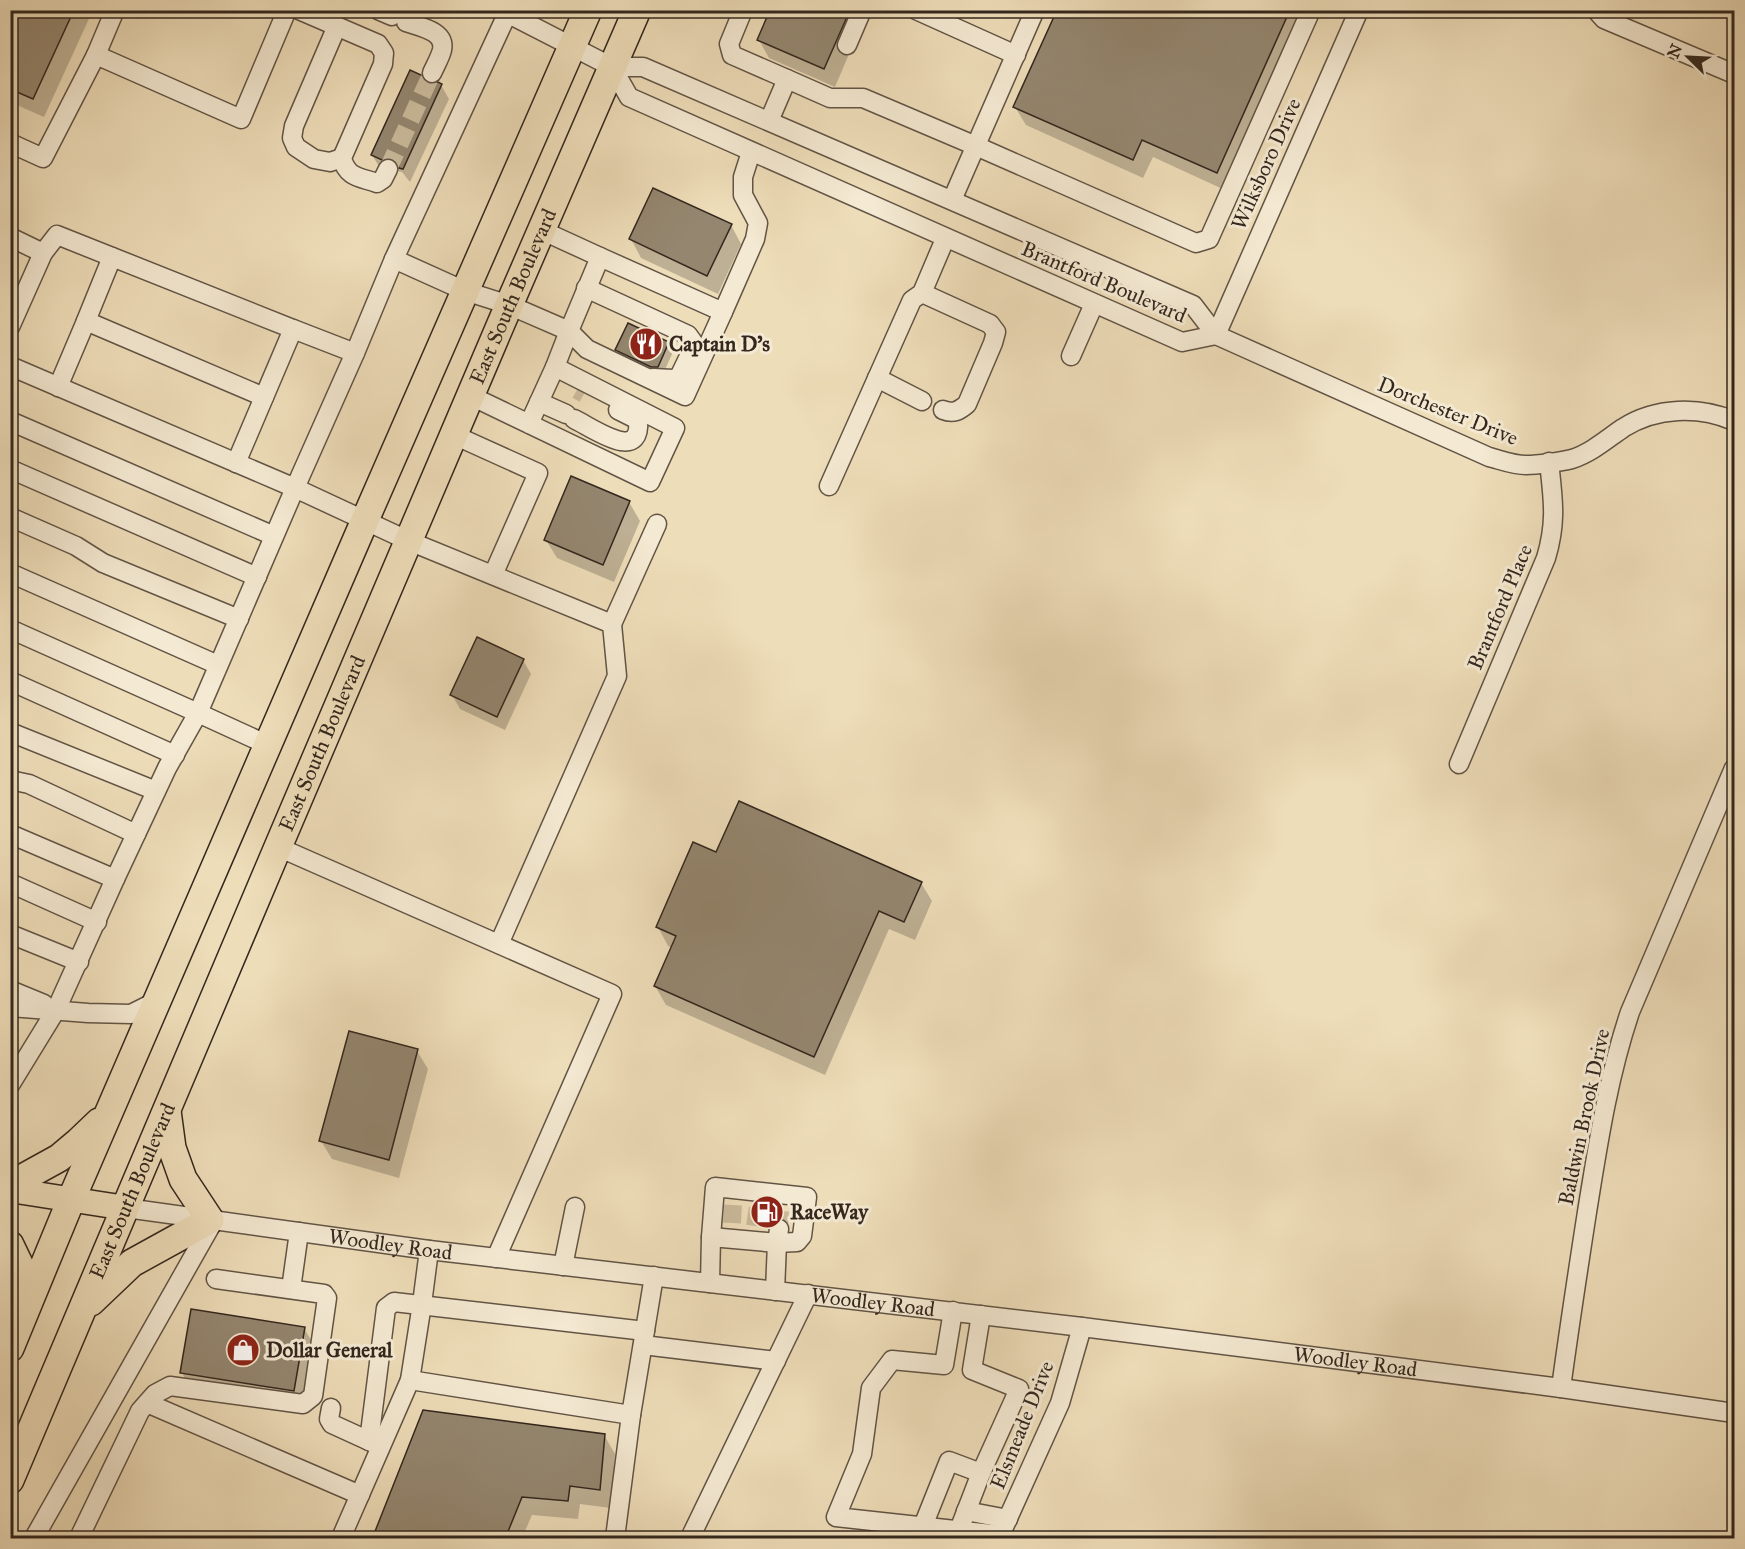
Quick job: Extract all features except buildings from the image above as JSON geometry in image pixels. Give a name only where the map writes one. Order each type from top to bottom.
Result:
[{"type":"highway","points":[[15,1337],[71,1200],[588,10]]},
{"type":"highway","name":"East South Boulevard","points":[[10,1480],[509,305],[637,10]]},
{"type":"highway","points":[[84,1309],[132,1263],[212,1220],[183,1179],[172,1148],[167,1110]]},
{"type":"highway","points":[[10,1185],[59,1158],[78,1143],[109,1112]]},
{"type":"highway","points":[[10,1245],[21,1268],[15,1337]]},
{"type":"main road","name":"Woodley Road","points":[[10,1190],[126,1208]]},
{"type":"street","points":[[10,143],[43,158],[96,56],[115,10]]},
{"type":"street","points":[[96,56],[241,119],[287,10]]},
{"type":"street","points":[[299,10],[378,44],[384,53],[383,64],[342,158],[345,168],[351,174],[377,183],[383,179],[388,169]]},
{"type":"street","points":[[744,10],[729,44],[732,55],[830,98],[863,98],[1196,243],[1209,240],[1311,10]]},
{"type":"street","points":[[847,45],[862,10]]},
{"type":"street","points":[[916,10],[1016,55]]},
{"type":"street","points":[[952,200],[1035,10]]},
{"type":"street","name":"Wilksboro Drive","points":[[1216,335],[1359,10]]},
{"type":"street","points":[[1596,10],[1605,19],[1734,74]]},
{"type":"street","points":[[12,1080],[57,1010],[156,791],[198,713],[394,259],[506,11]]},
{"type":"street","name":"Brantford Boulevard","points":[[506,11],[612,67],[643,67],[1194,305],[1216,335],[1182,342],[945,239],[629,97],[612,67]]},
{"type":"street","points":[[392,16],[435,33],[440,39],[442,49],[432,73]]},
{"type":"street","points":[[337,26],[294,126],[292,138],[296,147],[314,159],[330,162],[342,158]]},
{"type":"street","points":[[769,121],[787,79]]},
{"type":"street","points":[[394,259],[465,291],[509,305],[569,331],[587,349],[685,396],[755,239],[758,223],[743,195],[743,177],[751,152]]},
{"type":"street","points":[[542,230],[723,312]]},
{"type":"street","points":[[10,327],[44,253],[57,235],[355,353]]},
{"type":"street","points":[[10,237],[44,253]]},
{"type":"street","points":[[830,486],[912,300],[922,293],[945,239]]},
{"type":"street","points":[[58,387],[112,257]]},
{"type":"street","points":[[529,424],[539,402],[560,370],[569,331],[600,257]]},
{"type":"street","points":[[586,288],[688,335],[693,342],[694,346],[679,377],[673,379],[648,378]]},
{"type":"street","points":[[922,293],[990,324],[996,332],[967,405],[959,411],[943,410]]},
{"type":"street","points":[[1071,356],[1094,304]]},
{"type":"street","points":[[86,321],[264,397]]},
{"type":"street","points":[[236,463],[293,328]]},
{"type":"street","name":"Dorchester Drive","points":[[1216,335],[1490,457],[1507,462],[1526,465],[1572,459],[1594,448],[1625,426],[1646,417],[1668,412],[1707,413],[1734,421]]},
{"type":"street","points":[[10,366],[295,488],[409,541],[612,624]]},
{"type":"street","points":[[539,402],[621,442],[635,438],[639,431],[638,420],[570,387],[560,370]]},
{"type":"street","points":[[471,396],[650,482],[675,428],[560,370]]},
{"type":"street","points":[[877,378],[922,401]]},
{"type":"street","points":[[10,421],[274,536]]},
{"type":"street","points":[[454,435],[538,473],[493,575]]},
{"type":"street","points":[[611,464],[621,442]]},
{"type":"street","name":"Brantford Place","points":[[1458,764],[1546,558],[1555,513],[1549,462]]},
{"type":"street","points":[[10,469],[256,577]]},
{"type":"street","points":[[10,517],[75,546],[103,563],[239,619]]},
{"type":"street","points":[[499,944],[617,676],[612,624],[657,524]]},
{"type":"street","points":[[10,573],[218,665]]},
{"type":"street","points":[[10,629],[268,745]]},
{"type":"street","points":[[10,681],[175,754]]},
{"type":"street","points":[[10,732],[156,791]]},
{"type":"street","name":"Baldwin Brook Drive","points":[[1561,1388],[1597,1152],[1609,1084],[1620,1041],[1630,1012],[1734,768]]},
{"type":"street","points":[[10,780],[29,784],[136,834]]},
{"type":"street","points":[[10,834],[115,879]]},
{"type":"street","points":[[278,847],[612,994],[496,1258]]},
{"type":"street","points":[[10,883],[97,922]]},
{"type":"street","points":[[10,934],[79,962]]},
{"type":"street","points":[[10,990],[57,1010]]},
{"type":"street","points":[[10,1007],[131,1014],[157,1001]]},
{"type":"street","points":[[710,1283],[711,1237],[715,1187],[734,1196],[780,1202],[807,1197],[802,1236],[797,1242],[778,1236],[731,1231],[711,1237]]},
{"type":"street","points":[[563,1266],[575,1207]]},
{"type":"street","name":"Woodley Road","points":[[126,1208],[429,1250],[1082,1327],[1561,1388],[1734,1413]]},
{"type":"street","points":[[34,1539],[212,1220]]},
{"type":"street","points":[[291,1289],[299,1232]]},
{"type":"street","points":[[775,1291],[778,1236]]},
{"type":"street","points":[[375,1443],[410,1380],[429,1250]]},
{"type":"street","points":[[615,1539],[631,1415],[654,1276]]},
{"type":"street","points":[[78,1539],[140,1410],[154,1394],[170,1386],[303,1404],[313,1396],[327,1298],[324,1294],[216,1279]]},
{"type":"street","points":[[690,1539],[808,1294]]},
{"type":"street","points":[[341,1539],[360,1495],[375,1443],[386,1308],[394,1302],[422,1304],[644,1338],[776,1361]]},
{"type":"street","points":[[953,1311],[944,1365],[892,1360],[871,1388],[862,1454],[836,1517],[959,1530],[1002,1531]]},
{"type":"street","points":[[959,1530],[981,1473],[1019,1389],[972,1370],[981,1315]]},
{"type":"street","name":"Elsmeade Drive","points":[[1002,1531],[1060,1403],[1082,1327]]},
{"type":"street","points":[[410,1380],[631,1415]]},
{"type":"street","points":[[147,1403],[360,1495]]},
{"type":"street","points":[[331,1408],[329,1419],[332,1424],[375,1443]]},
{"type":"street","points":[[923,1526],[949,1461],[981,1473]]},
{"type":"street","points":[[966,1511],[1002,1531]]},
{"type":"tunnel","points":[[388,169],[432,73]]},
{"type":"tunnel","points":[[577,390],[584,394]]},
{"type":"tunnel","points":[[732,1223],[733,1203]]},
{"type":"tunnel","points":[[755,1226],[758,1206]]},
{"type":"tunnel","points":[[779,1229],[780,1209]]},
{"type":"place","name":"Captain D's","points":[[646,344]]},
{"type":"place","name":"RaceWay","points":[[767,1212]]},
{"type":"place","name":"Dollar General","points":[[243,1350]]}]
